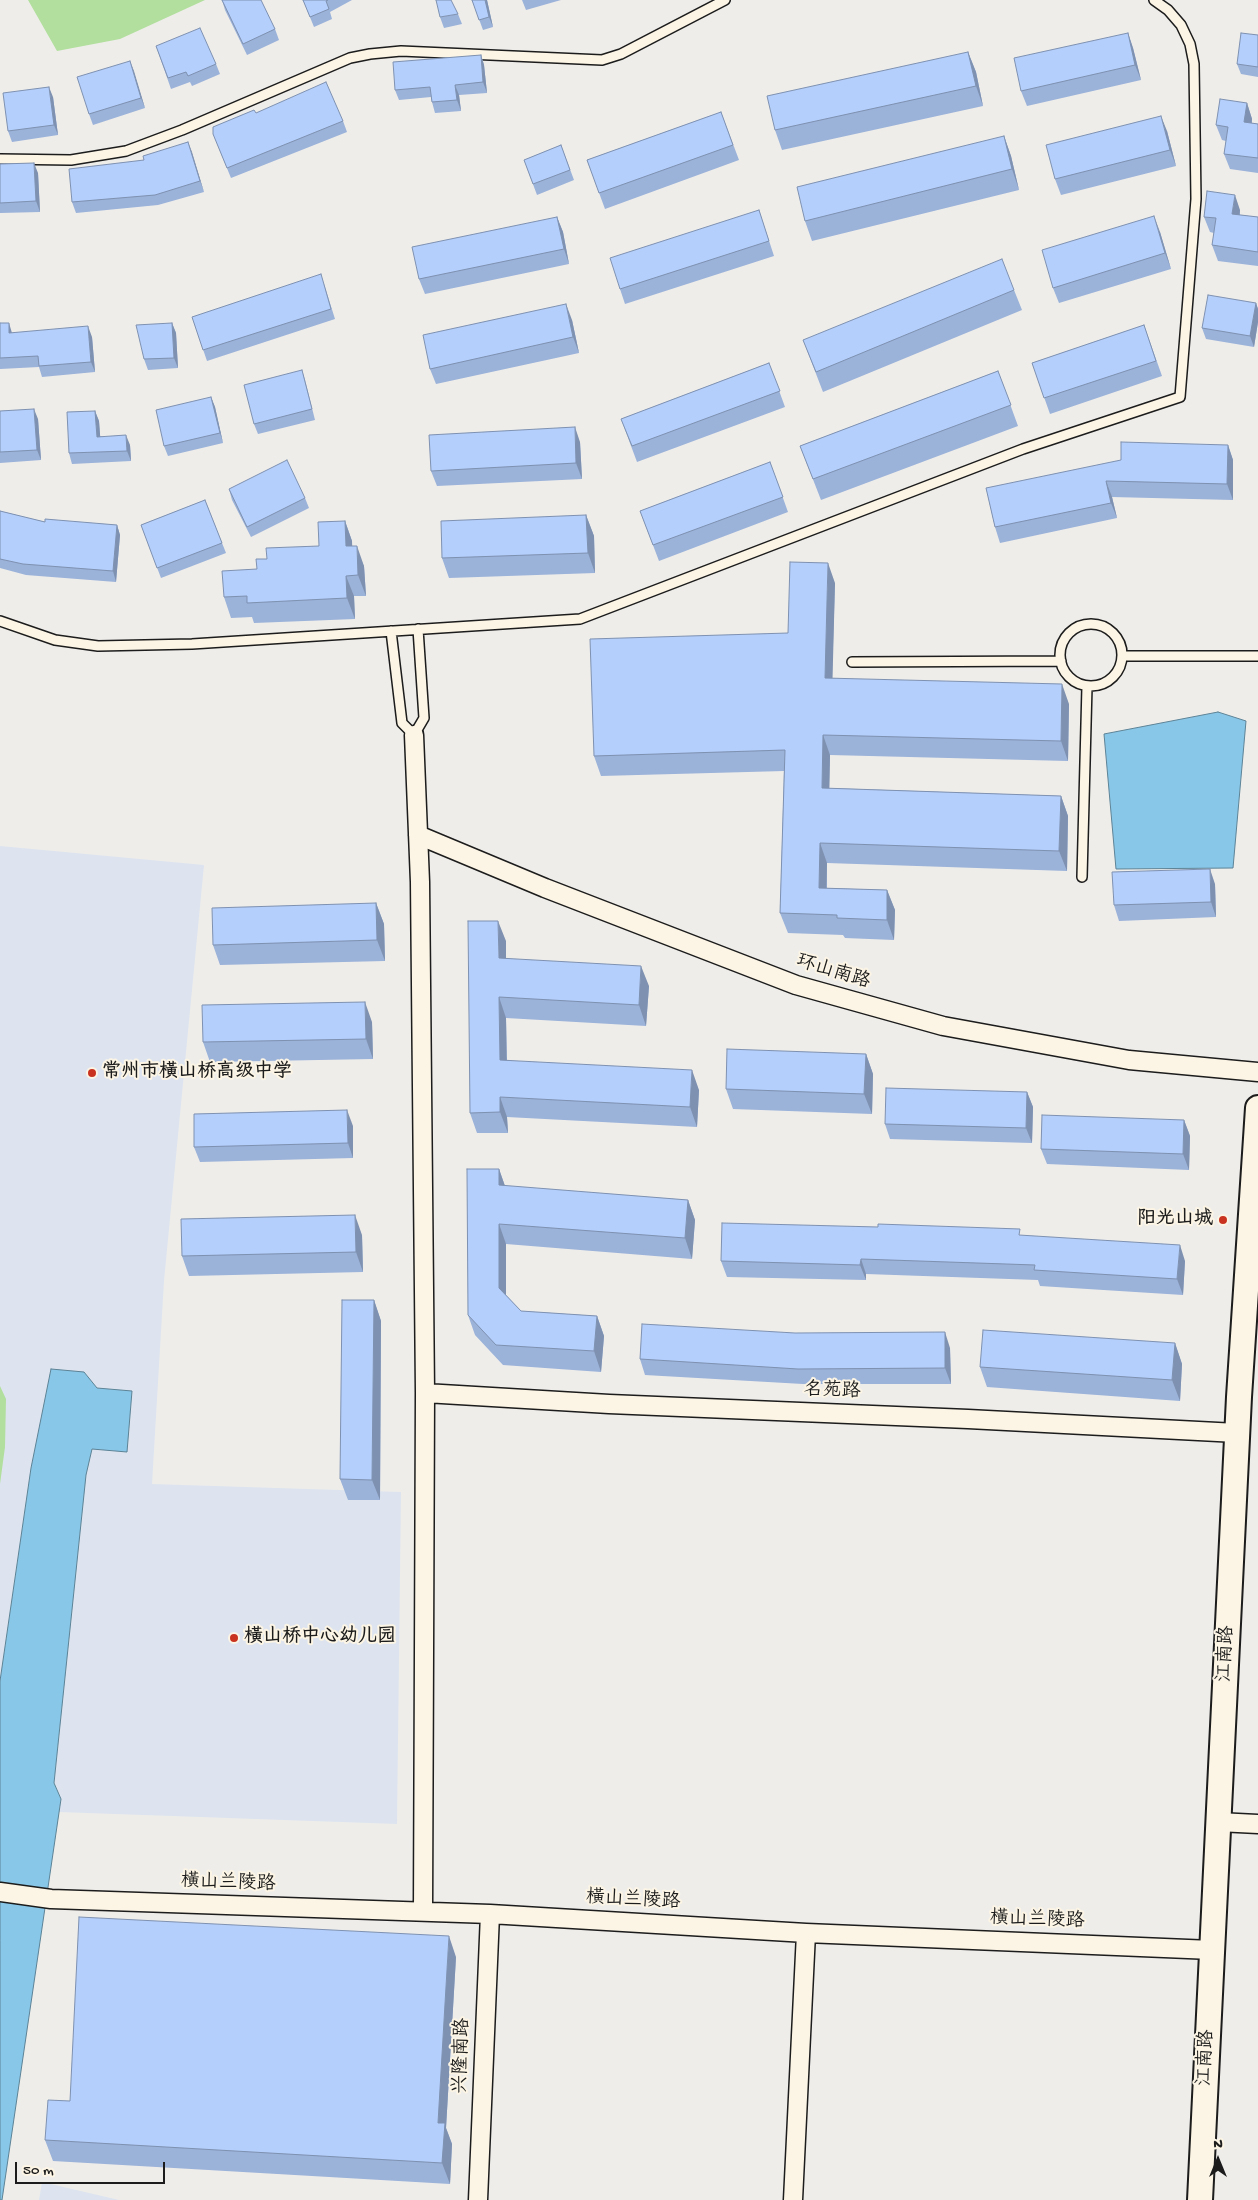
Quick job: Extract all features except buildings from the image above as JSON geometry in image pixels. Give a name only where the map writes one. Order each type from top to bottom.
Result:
[{"type":"main road","name":"江南路","points":[[1200,2200],[1237,1433],[1258,1108]]},
{"type":"street","points":[[414,735],[418,835],[424,1393],[422,1911]]},
{"type":"street","name":"环山南路","points":[[418,835],[545,888],[796,985],[934,1024],[1129,1060],[1258,1072]]},
{"type":"street","name":"名苑路","points":[[424,1393],[609,1404],[968,1419],[1237,1433]]},
{"type":"street","points":[[1218,1822],[1258,1824]]},
{"type":"street","name":"横山兰陵路","points":[[0,1892],[51,1899],[422,1911],[806,1933],[1212,1950]]},
{"type":"street","name":"兴隆南路","points":[[478,2200],[490,1914]]},
{"type":"street","points":[[793,2200],[806,1933]]},
{"type":"lane","points":[[0,159],[71,160],[126,151],[182,130],[350,58],[370,54],[401,51],[602,60],[621,54],[726,0]]},
{"type":"lane","points":[[0,620],[56,640],[98,646],[192,644],[580,619],[1023,449],[1180,397],[1196,199],[1194,64],[1190,44],[1181,25],[1168,10],[1154,0]]},
{"type":"lane","points":[[1094,625],[1105,628],[1114,635],[1120,645],[1122,656],[1120,666],[1115,675],[1102,684],[1087,686],[1070,678],[1060,661],[1060,649],[1072,630],[1094,625]]},
{"type":"lane","points":[[390,632],[402,723],[414,735],[424,718],[418,630]]},
{"type":"lane","points":[[1122,656],[1258,656]]},
{"type":"lane","points":[[852,662],[1060,661]]},
{"type":"lane","points":[[1082,877],[1087,686]]},
{"type":"shaded area","points":[[0,846],[204,865],[164,1281],[152,1484],[401,1492],[397,1824],[59,1812],[61,1799],[54,1783],[85,1475],[31,1468],[0,1681]]},
{"type":"shaded area","points":[[42,2182],[119,2200],[39,2200]]},
{"type":"green space","points":[[28,0],[205,0],[120,39],[57,51]]},
{"type":"green space","points":[[0,1386],[6,1399],[5,1447],[0,1484]]},
{"type":"water","points":[[1218,712],[1246,721],[1233,868],[1116,869],[1104,734]]},
{"type":"water","points":[[51,1369],[84,1372],[97,1388],[132,1391],[127,1452],[92,1449],[86,1475],[54,1783],[61,1799],[2,2200],[0,2200],[0,1681],[31,1468]]},
{"type":"place","name":"常州市横山桥高级中学","points":[[92,1073]]},
{"type":"place","name":"阳光山城","points":[[1223,1220]]},
{"type":"place","name":"横山桥中心幼儿园","points":[[234,1638]]}]
